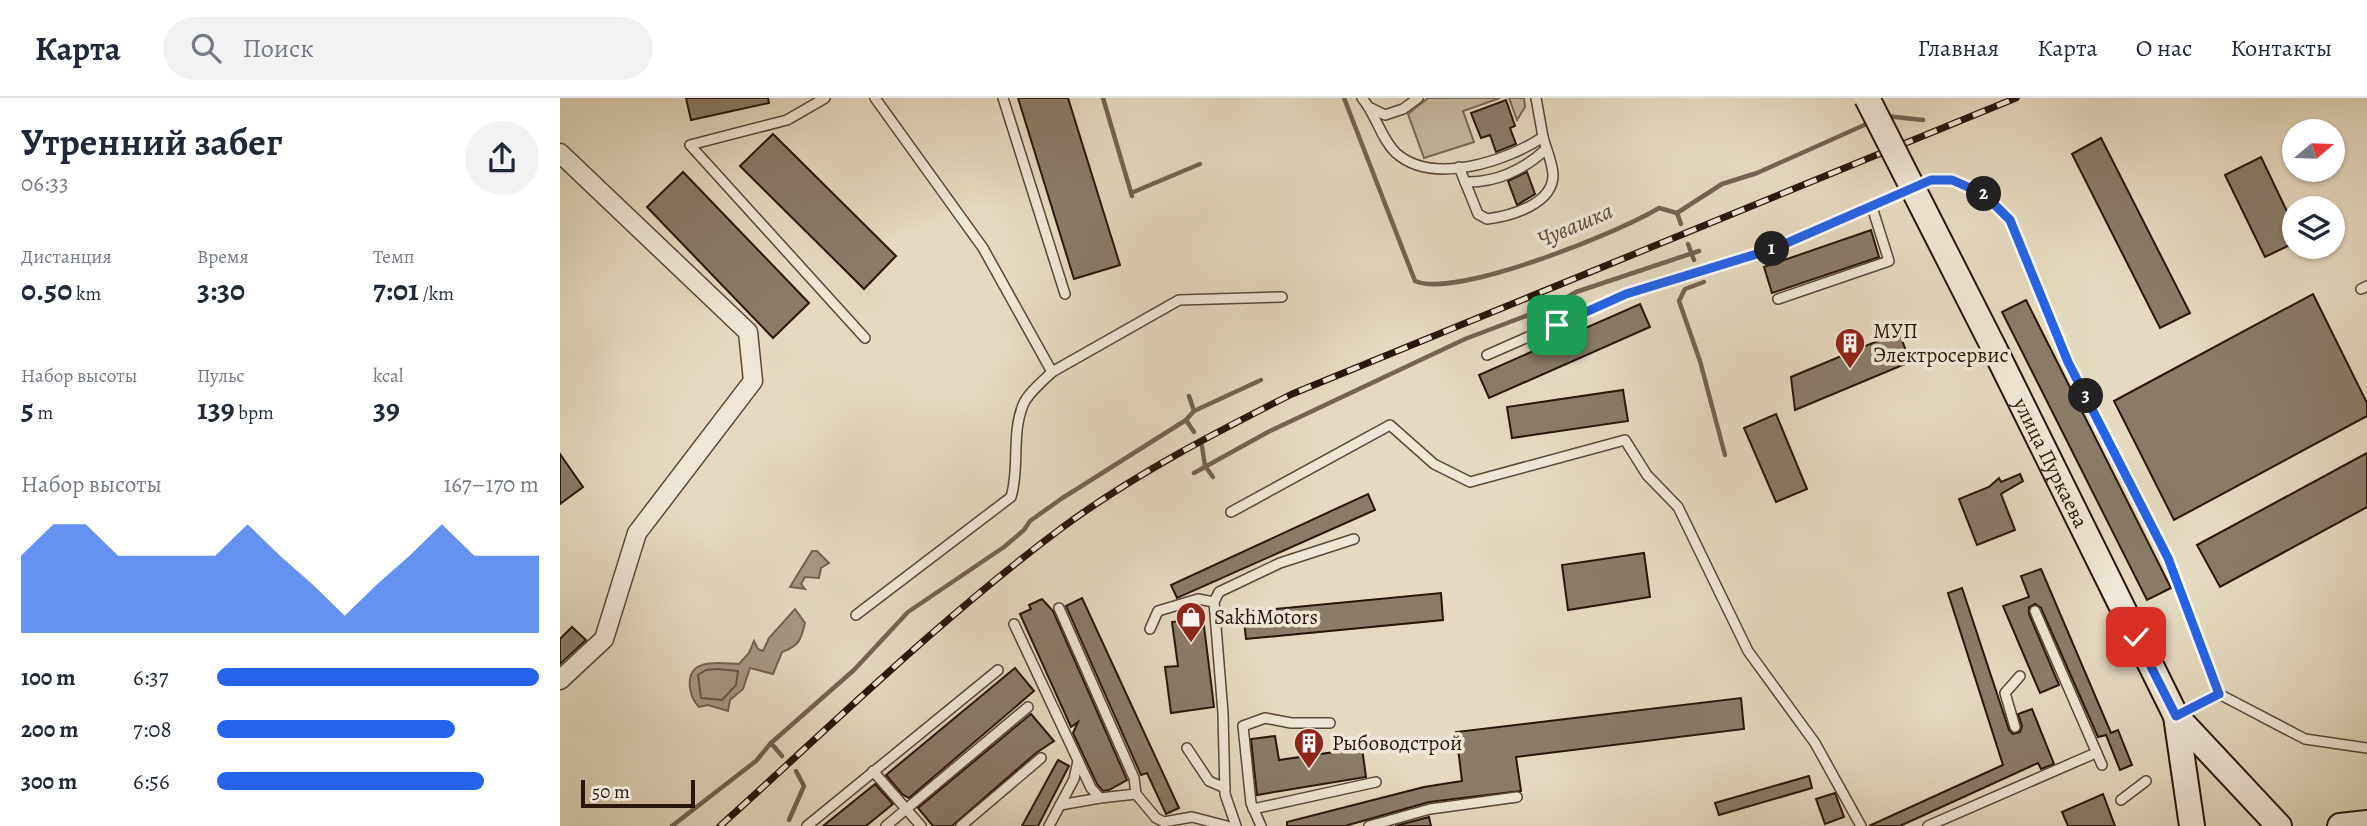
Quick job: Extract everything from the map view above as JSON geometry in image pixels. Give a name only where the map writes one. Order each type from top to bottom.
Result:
[{"type":"main road","name":"улица Пуркаева","points":[[1867,98],[2176,716]]},
{"type":"main road","points":[[2176,716],[2192,826]]},
{"type":"main road","points":[[2176,716],[2279,826]]},
{"type":"main road","points":[[2178,826],[2182,806],[2181,751]]},
{"type":"main road","points":[[2340,826],[2367,822]]},
{"type":"street","points":[[560,153],[748,332],[753,381],[637,533],[604,639],[560,680]]},
{"type":"lane","points":[[825,98],[786,120],[690,145],[865,338]]},
{"type":"lane","points":[[875,98],[983,248],[1052,372]]},
{"type":"lane","points":[[1003,98],[1065,293]]},
{"type":"lane","points":[[1362,98],[1371,108],[1394,150],[1409,162],[1425,169],[1460,167],[1528,147],[1543,137]]},
{"type":"lane","points":[[1371,108],[1385,115],[1403,109],[1418,98]]},
{"type":"lane","points":[[1460,167],[1478,214],[1487,219],[1508,214],[1542,200],[1550,189],[1553,177],[1536,98]]},
{"type":"lane","points":[[1465,182],[1482,183],[1528,166],[1546,149]]},
{"type":"lane","points":[[1487,355],[1626,294],[1773,249],[1931,180],[1952,180],[1984,194],[2010,220],[2068,362],[2168,558],[2219,694],[2305,739],[2367,748]]},
{"type":"lane","points":[[1778,299],[1888,265],[1871,206]]},
{"type":"lane","points":[[856,615],[1012,497],[1016,481],[1016,434],[1024,403],[1052,372],[1179,300],[1282,297]]},
{"type":"lane","points":[[1231,512],[1390,425],[1434,464],[1470,482],[1625,440],[1647,475],[1678,507],[1748,651],[1815,743],[1861,826]]},
{"type":"lane","points":[[1236,826],[1225,788],[1214,601],[1219,592],[1280,563],[1354,540]]},
{"type":"lane","points":[[1150,629],[1158,611],[1198,599],[1214,601]]},
{"type":"lane","points":[[1059,608],[1134,778],[1136,794],[1156,818],[1164,821],[1192,817],[1227,826]]},
{"type":"lane","points":[[2035,611],[2102,765]]},
{"type":"lane","points":[[1014,624],[1091,788],[1100,797]]},
{"type":"lane","points":[[807,826],[998,670]]},
{"type":"lane","points":[[2015,727],[2005,693],[2020,676]]},
{"type":"lane","points":[[2176,716],[2219,694]]},
{"type":"lane","points":[[886,826],[1028,707]]},
{"type":"lane","points":[[1261,826],[1253,809],[1244,754],[1243,726],[1265,718],[1291,723],[1330,723]]},
{"type":"lane","points":[[1187,748],[1209,781],[1225,788]]},
{"type":"lane","points":[[1928,826],[2091,755]]},
{"type":"lane","points":[[961,826],[1041,758]]},
{"type":"lane","points":[[1049,826],[1074,779],[1078,761]]},
{"type":"lane","points":[[873,771],[921,826]]},
{"type":"lane","points":[[2120,800],[2146,781]]},
{"type":"lane","points":[[1253,809],[1376,782]]},
{"type":"lane","points":[[1060,805],[1100,797],[1136,794]]},
{"type":"lane","points":[[1369,826],[1430,809],[1517,797]]},
{"type":"shaded area","points":[[1428,98],[1500,98],[1463,111],[1474,142],[1424,158],[1408,114]]},
{"type":"shaded area","points":[[1509,98],[1524,98],[1525,107],[1517,120]]},
{"type":"water","points":[[812,551],[817,551],[829,563],[821,568],[819,578],[805,577],[801,584],[805,589],[790,587]]},
{"type":"water","points":[[795,609],[805,623],[802,634],[796,645],[782,652],[773,674],[750,668],[743,689],[730,700],[728,711],[708,705],[699,707],[690,691],[693,671],[706,664],[739,664],[749,653],[754,641],[758,649],[763,651],[769,638]]},
{"type":"building","points":[[686,98],[768,98],[769,103],[691,120]]},
{"type":"building","points":[[1018,98],[1068,98],[1120,265],[1074,279]]},
{"type":"building","points":[[1506,100],[1515,126],[1510,128],[1516,144],[1496,152],[1490,135],[1481,138],[1471,113]]},
{"type":"building","points":[[773,134],[896,256],[864,289],[740,166]]},
{"type":"building","points":[[2101,138],[2190,313],[2160,328],[2072,154]]},
{"type":"building","points":[[2261,157],[2282,201],[2282,249],[2265,257],[2225,175]]},
{"type":"building","points":[[683,172],[809,303],[773,338],[647,207]]},
{"type":"building","points":[[1527,172],[1535,194],[1517,205],[1508,181]]},
{"type":"building","points":[[1871,230],[1879,257],[1772,293],[1764,267]]},
{"type":"building","points":[[2313,294],[2367,403],[2367,416],[2174,520],[2114,401]]},
{"type":"building","points":[[2026,300],[2171,588],[2147,600],[2002,312]]},
{"type":"building","points":[[1640,304],[1650,327],[1489,398],[1479,375]]},
{"type":"building","name":"МУП Электросервис","points":[[1899,332],[1910,362],[1795,410],[1791,377]]},
{"type":"building","points":[[1623,390],[1628,421],[1512,438],[1507,407]]},
{"type":"building","points":[[1776,414],[1807,489],[1776,502],[1744,428]]},
{"type":"building","points":[[2367,453],[2367,507],[2220,587],[2197,545]]},
{"type":"building","points":[[560,454],[583,487],[560,504]]},
{"type":"building","points":[[2020,474],[2023,481],[2001,494],[2015,530],[1977,545],[1959,499],[1989,487],[1999,478],[2001,482]]},
{"type":"building","points":[[1368,494],[1375,510],[1177,598],[1171,585]]},
{"type":"building","points":[[1644,553],[1650,597],[1568,610],[1562,565]]},
{"type":"building","points":[[2041,569],[2111,733],[2118,730],[2132,765],[2120,770],[2106,735],[2098,737],[2041,608],[2035,604],[2029,607],[2029,614],[2059,685],[2040,693],[2003,606],[2029,597],[2021,576]]},
{"type":"building","points":[[1962,588],[2009,730],[2013,734],[2020,732],[2022,726],[2018,714],[2032,709],[2054,764],[2041,769],[2038,763],[1900,826],[1869,826],[2003,765],[1948,593]]},
{"type":"building","points":[[1441,593],[1443,620],[1246,639],[1243,612]]},
{"type":"building","points":[[1082,598],[1179,808],[1166,814],[1147,773],[1141,775],[1066,606]]},
{"type":"building","points":[[1042,599],[1053,611],[1127,780],[1109,790],[1103,791],[1097,784],[1073,733],[1078,722],[1071,727],[1020,614],[1031,609],[1029,605]]},
{"type":"building","name":"SakhMotors","points":[[1203,618],[1214,707],[1171,713],[1165,667],[1178,666],[1172,622]]},
{"type":"building","points":[[572,627],[586,640],[560,664],[560,639]]},
{"type":"building","points":[[1015,668],[1034,691],[909,798],[903,795],[886,775]]},
{"type":"building","points":[[1741,698],[1744,729],[1516,757],[1521,791],[1429,802],[1345,826],[1287,826],[1287,822],[1424,787],[1462,781],[1456,732]]},
{"type":"building","points":[[1031,714],[1054,741],[1036,753],[952,826],[933,826],[918,808]]},
{"type":"building","name":"Рыбоводстрой","points":[[1275,736],[1279,760],[1362,748],[1366,777],[1257,795],[1251,739]]},
{"type":"building","points":[[1058,760],[1069,766],[1038,826],[1022,826]]},
{"type":"building","points":[[1809,776],[1812,788],[1719,815],[1715,803]]},
{"type":"building","points":[[875,784],[893,804],[866,826],[823,826]]},
{"type":"building","points":[[1835,793],[1844,817],[1825,824],[1816,799]]},
{"type":"building","points":[[2103,794],[2115,826],[2068,826],[2062,812]]},
{"type":"building","points":[[1429,817],[1431,826],[1395,826]]},
{"type":"waterway","points":[[1103,98],[1132,196]]},
{"type":"waterway","name":"Чувашка","points":[[1344,98],[1415,281],[1435,284],[1465,281],[1537,260],[1610,232],[1659,208],[1677,213],[1722,184],[1757,173],[1871,122]]},
{"type":"waterway","name":"Чувашка","points":[[1886,116],[1923,120]]},
{"type":"waterway","points":[[1131,193],[1200,164]]},
{"type":"waterway","points":[[1677,213],[1681,224]]},
{"type":"waterway","points":[[1688,244],[1694,260]]},
{"type":"waterway","points":[[1194,473],[1268,432],[1465,339],[1552,306],[1576,292],[1699,251]]},
{"type":"waterway","points":[[1704,282],[1685,289],[1679,301],[1700,361],[1725,455]]},
{"type":"waterway","points":[[1194,411],[1261,380]]},
{"type":"waterway","points":[[672,826],[756,761],[771,743],[854,670],[908,612],[1004,547],[1024,530],[1030,521],[1061,499],[1186,420],[1194,411],[1189,396]]},
{"type":"waterway","points":[[1186,420],[1194,432]]},
{"type":"waterway","points":[[1202,446],[1205,466],[1213,477]]},
{"type":"waterway","points":[[771,743],[782,756]]},
{"type":"waterway","points":[[789,820],[804,786],[796,771]]},
{"type":"railway","points":[[720,826],[974,597],[1090,508],[1175,456],[1292,394],[2016,98]]},
{"type":"place","name":"МУП Электросервис","points":[[1850,370]]},
{"type":"place","name":"SakhMotors","points":[[1191,644]]},
{"type":"place","name":"Рыбоводстрой","points":[[1309,770]]},
{"type":"route","points":[[1557,325],[1626,294],[1773,249],[1931,180],[1952,180],[1984,194],[2010,220],[2068,362],[2168,558],[2219,694],[2176,716],[2136,637]]}]
